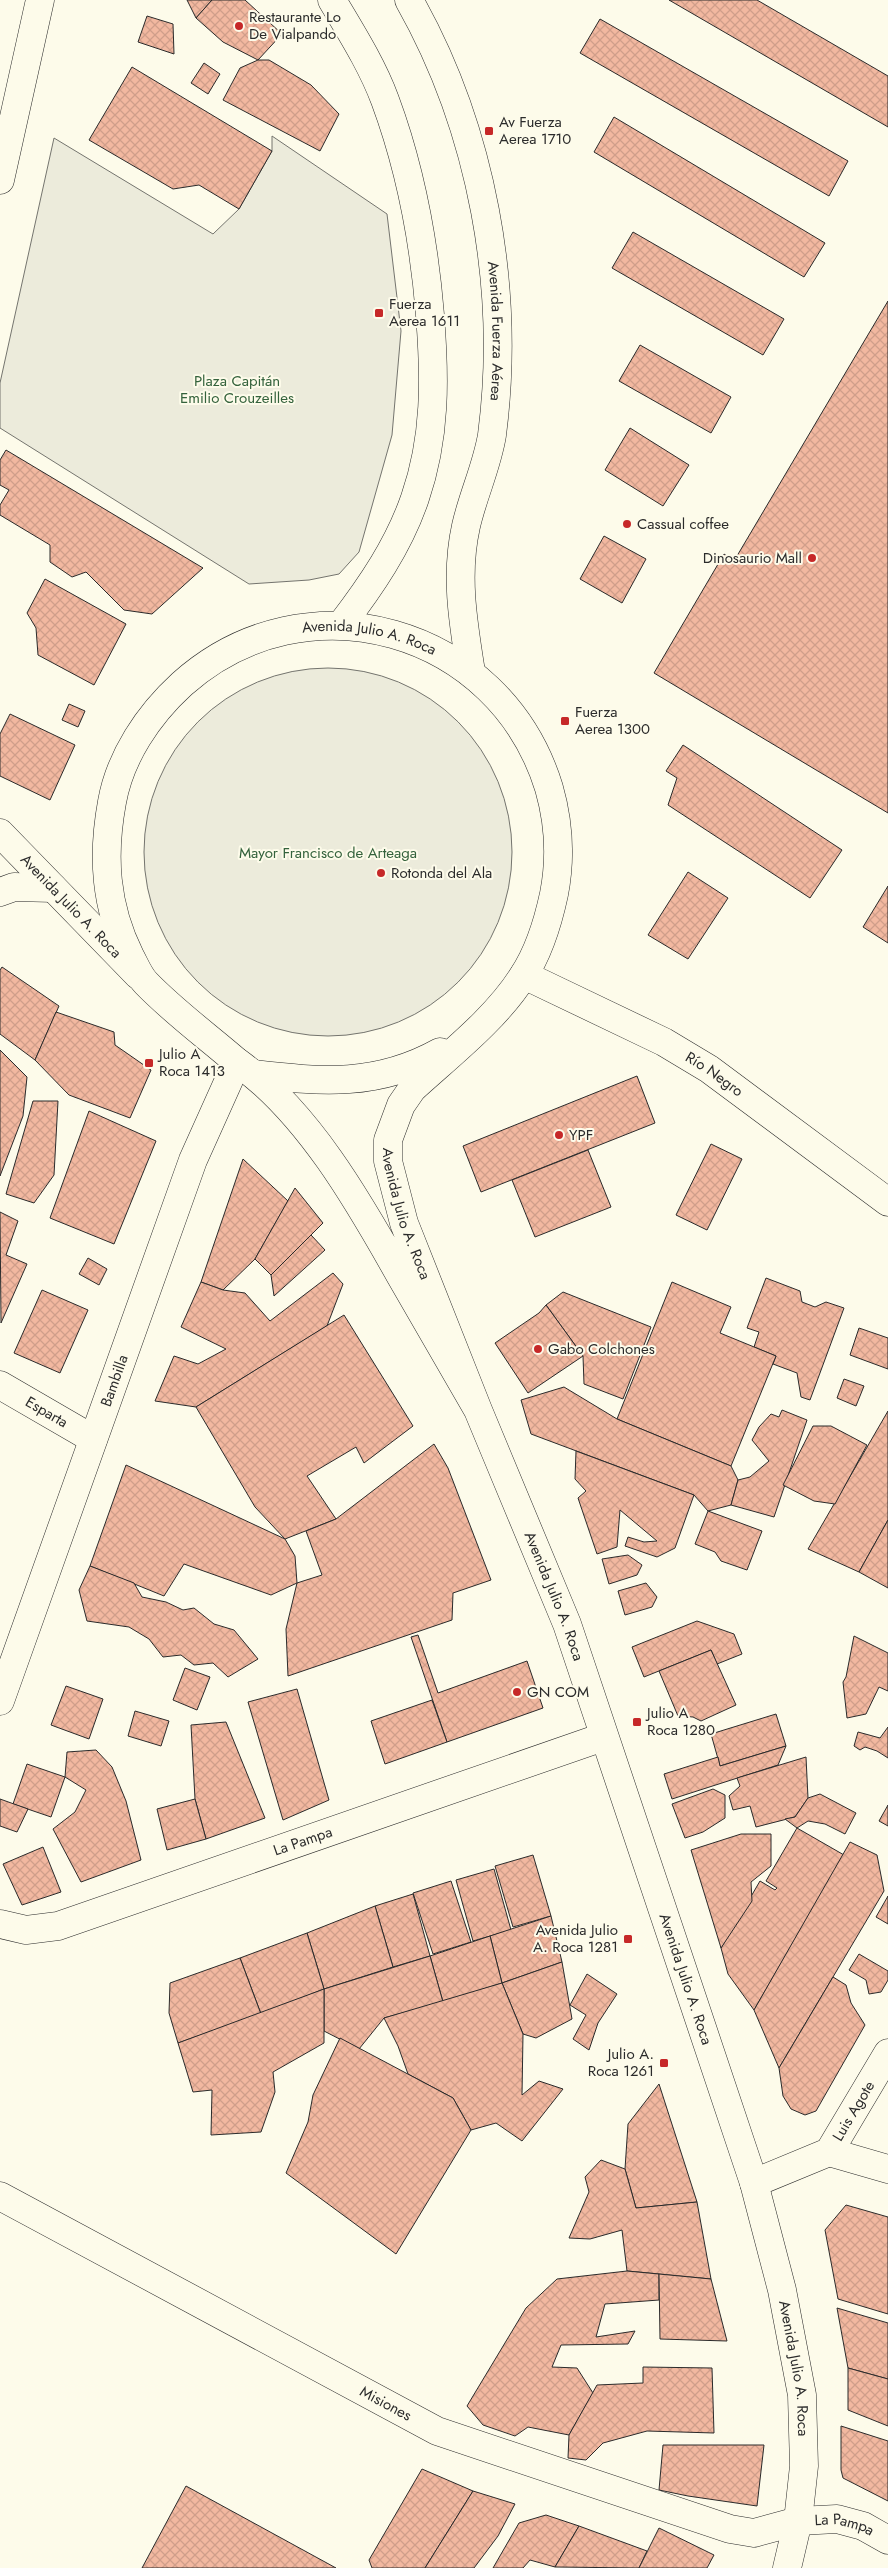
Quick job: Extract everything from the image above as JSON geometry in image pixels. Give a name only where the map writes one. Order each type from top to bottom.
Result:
[{"type":"main road","points":[[1,173],[40,0]]},
{"type":"main road","points":[[332,0],[385,99],[410,181],[425,256],[434,402],[429,443],[415,498],[393,548],[375,580],[341,625]]},
{"type":"main road","name":"Avenida Fuerza Aérea","points":[[409,0],[427,31],[453,96],[479,180],[496,300],[497,349],[491,436],[466,525],[461,553],[461,605],[470,672]]},
{"type":"main road","name":"Avenida Julio A. Roca","points":[[143,981],[120,936],[108,888],[105,838],[114,789],[134,742],[162,702],[200,668],[243,643],[291,629],[341,625],[379,630],[410,638],[439,652],[470,672],[511,711],[540,759],[556,813],[559,869],[548,924],[524,975],[498,1008],[412,1089],[394,1122],[388,1140],[388,1161],[404,1223],[566,1624],[754,2183],[782,2290],[802,2394],[804,2466],[798,2521],[787,2568]]},
{"type":"main road","name":"Avenida Julio A. Roca","points":[[0,832],[143,981],[245,1068],[297,1120],[339,1172],[366,1214],[478,1410]]},
{"type":"main road","points":[[0,892],[14,888],[52,888]]},
{"type":"main road","name":"Río Negro","points":[[524,975],[664,1042],[709,1069],[888,1202]]},
{"type":"main road","name":"Avenida Julio A. Roca","points":[[245,1068],[296,1078],[356,1080],[415,1066],[468,1036]]},
{"type":"main road","name":"Bambilla","points":[[0,1701],[193,1160],[245,1068]]},
{"type":"main road","name":"Esparta","points":[[0,1385],[93,1440]]},
{"type":"main road","name":"La Pampa","points":[[0,1924],[26,1930],[58,1926],[603,1737]]},
{"type":"main road","name":"Luis Agote","points":[[754,2183],[829,2152],[888,2053]]},
{"type":"main road","points":[[829,2152],[888,2169]]},
{"type":"main road","name":"Misiones","points":[[0,2196],[437,2431],[730,2529],[754,2533],[798,2521]]},
{"type":"main road","name":"La Pampa","points":[[798,2521],[837,2519],[863,2526],[888,2540]]},
{"type":"green space","name":"Plaza Capitán Emilio Crouzeilles","points":[[272,136],[387,214],[401,331],[392,435],[359,552],[339,574],[309,580],[249,584],[0,428],[0,383],[54,138],[213,234],[239,209],[272,151]]},
{"type":"green space","name":"Mayor Francisco de Arteaga","points":[[328,668],[364,672],[398,682],[430,699],[458,722],[481,750],[498,782],[508,816],[512,852],[508,888],[498,922],[481,954],[458,982],[430,1005],[398,1022],[364,1032],[328,1036],[292,1032],[258,1022],[226,1005],[198,982],[175,954],[158,922],[148,888],[144,852],[148,816],[158,782],[175,750],[198,722],[226,699],[258,682],[292,672]]},
{"type":"building","points":[[187,0],[212,0],[196,18]]},
{"type":"building","name":"Restaurante Lo De Vialpando","points":[[212,0],[245,0],[282,34],[258,60],[223,42],[196,18]]},
{"type":"building","points":[[669,0],[757,0],[888,76],[888,127]]},
{"type":"building","points":[[147,16],[173,24],[174,54],[138,42]]},
{"type":"building","points":[[600,19],[848,161],[829,196],[580,53]]},
{"type":"building","points":[[258,60],[269,60],[311,85],[339,114],[320,151],[223,100],[240,68]]},
{"type":"building","points":[[204,63],[220,74],[208,94],[191,83]]},
{"type":"building","points":[[132,67],[272,151],[239,209],[199,185],[173,189],[89,140]]},
{"type":"building","points":[[614,117],[825,243],[804,277],[594,152]]},
{"type":"building","points":[[633,232],[784,319],[763,355],[612,268]]},
{"type":"building","name":"Dinosaurio Mall","points":[[888,301],[888,813],[654,673],[724,554],[734,561]]},
{"type":"building","points":[[640,345],[731,397],[711,433],[619,381]]},
{"type":"building","points":[[630,428],[689,465],[663,506],[605,470]]},
{"type":"building","points":[[6,450],[203,568],[152,614],[124,610],[86,572],[72,577],[50,562],[50,545],[0,515],[0,505],[9,490],[0,485],[0,460]]},
{"type":"building","points":[[604,536],[646,559],[622,603],[580,579]]},
{"type":"building","points":[[45,579],[126,624],[94,685],[38,655],[36,628],[27,613]]},
{"type":"building","points":[[69,704],[85,711],[78,727],[62,720]]},
{"type":"building","points":[[10,714],[75,745],[50,800],[0,776],[0,734]]},
{"type":"building","points":[[683,745],[842,850],[810,898],[668,805],[677,778],[666,771]]},
{"type":"building","points":[[688,872],[728,898],[688,959],[648,935]]},
{"type":"building","points":[[888,886],[888,943],[863,927]]},
{"type":"building","points":[[2,967],[59,1006],[35,1060],[0,1034],[0,970]]},
{"type":"building","points":[[56,1012],[114,1032],[115,1045],[151,1070],[130,1118],[69,1095],[35,1060]]},
{"type":"building","points":[[0,1050],[27,1077],[23,1116],[0,1176]]},
{"type":"building","name":"YPF","points":[[637,1076],[655,1123],[481,1192],[463,1146]]},
{"type":"building","points":[[33,1101],[58,1101],[54,1175],[34,1203],[6,1194]]},
{"type":"building","points":[[89,1111],[156,1141],[114,1244],[50,1218]]},
{"type":"building","points":[[711,1144],[742,1159],[707,1230],[676,1215]]},
{"type":"building","points":[[588,1150],[611,1207],[535,1237],[512,1180]]},
{"type":"building","points":[[243,1159],[288,1201],[255,1259],[223,1290],[201,1282]]},
{"type":"building","points":[[295,1188],[323,1223],[271,1275],[255,1259]]},
{"type":"building","points":[[0,1212],[18,1221],[6,1255],[27,1264],[1,1323]]},
{"type":"building","points":[[311,1235],[325,1250],[274,1296],[271,1275]]},
{"type":"building","points":[[88,1258],[107,1269],[99,1285],[79,1274]]},
{"type":"building","points":[[333,1273],[343,1284],[327,1326],[196,1407],[155,1401],[174,1356],[198,1364],[226,1349],[181,1327],[201,1282],[223,1290],[245,1293],[270,1321]]},
{"type":"building","points":[[766,1278],[800,1291],[802,1302],[815,1307],[826,1302],[844,1308],[810,1400],[801,1397],[797,1373],[773,1364],[776,1356],[754,1347],[759,1332],[747,1328]]},
{"type":"building","points":[[672,1282],[731,1307],[720,1333],[776,1356],[731,1466],[617,1419]]},
{"type":"building","points":[[42,1290],[88,1310],[60,1373],[14,1353]]},
{"type":"building","points":[[563,1292],[651,1327],[623,1399],[584,1384],[583,1356],[546,1305]]},
{"type":"building","name":"Gabo Colchones","points":[[546,1305],[583,1356],[528,1393],[495,1343],[539,1313]]},
{"type":"building","points":[[344,1315],[413,1426],[364,1463],[356,1447],[307,1476],[336,1519],[285,1539],[255,1507],[196,1407]]},
{"type":"building","points":[[859,1328],[888,1338],[888,1369],[850,1355]]},
{"type":"building","points":[[844,1379],[864,1386],[856,1406],[837,1398]]},
{"type":"building","points":[[564,1387],[617,1419],[731,1466],[738,1480],[731,1505],[708,1511],[694,1495],[531,1434],[521,1400]]},
{"type":"building","points":[[782,1410],[807,1420],[774,1517],[731,1505],[738,1480],[750,1477],[769,1461],[752,1440],[759,1427],[771,1414],[779,1417]]},
{"type":"building","points":[[888,1411],[888,1520],[859,1572],[808,1549]]},
{"type":"building","points":[[813,1426],[831,1426],[867,1445],[835,1504],[814,1501],[783,1485]]},
{"type":"building","points":[[434,1444],[448,1468],[491,1580],[453,1593],[452,1620],[288,1676],[286,1629],[297,1583],[322,1575],[306,1531],[336,1519]]},
{"type":"building","points":[[576,1451],[694,1495],[675,1548],[657,1557],[625,1546],[628,1537],[644,1542],[657,1541],[620,1510],[617,1547],[597,1554],[578,1498],[586,1491],[575,1479]]},
{"type":"building","points":[[126,1465],[285,1539],[295,1556],[297,1583],[271,1595],[184,1564],[164,1596],[90,1566]]},
{"type":"building","points":[[708,1511],[762,1531],[747,1570],[721,1561],[715,1552],[695,1544]]},
{"type":"building","points":[[888,1520],[888,1588],[859,1572]]},
{"type":"building","points":[[628,1555],[642,1565],[637,1575],[609,1584],[602,1559]]},
{"type":"building","points":[[90,1566],[134,1583],[142,1597],[166,1602],[183,1610],[194,1608],[214,1624],[234,1630],[258,1659],[228,1677],[213,1663],[194,1665],[181,1655],[163,1657],[149,1639],[129,1627],[87,1621],[79,1590]]},
{"type":"building","points":[[646,1583],[657,1597],[652,1607],[625,1615],[618,1591]]},
{"type":"building","points":[[697,1621],[734,1634],[742,1654],[717,1664],[711,1650],[644,1677],[632,1647]]},
{"type":"building","points":[[418,1635],[438,1693],[527,1661],[543,1708],[447,1742],[411,1637]]},
{"type":"building","points":[[854,1636],[888,1653],[888,1691],[879,1687],[866,1714],[847,1718],[843,1682],[846,1677]]},
{"type":"building","points":[[711,1650],[736,1705],[701,1721],[693,1717],[678,1716],[659,1671]]},
{"type":"building","points":[[185,1668],[210,1677],[197,1710],[173,1700]]},
{"type":"building","points":[[66,1686],[103,1699],[89,1739],[51,1725]]},
{"type":"building","points":[[297,1689],[329,1800],[283,1820],[248,1702]]},
{"type":"building","points":[[432,1700],[447,1742],[385,1764],[371,1721]]},
{"type":"building","points":[[135,1711],[169,1721],[161,1746],[128,1736]]},
{"type":"building","points":[[776,1714],[786,1746],[720,1766],[711,1734]]},
{"type":"building","points":[[226,1722],[265,1818],[206,1839],[195,1799],[191,1725]]},
{"type":"building","points":[[888,1727],[888,1758],[877,1751],[865,1747],[860,1750],[854,1746],[858,1732],[880,1738]]},
{"type":"building","points":[[786,1746],[778,1765],[672,1799],[664,1774],[718,1757],[720,1766]]},
{"type":"building","points":[[96,1750],[112,1767],[126,1801],[141,1860],[81,1882],[53,1829],[75,1812],[86,1790],[65,1777],[67,1752]]},
{"type":"building","points":[[806,1757],[808,1798],[795,1817],[756,1827],[750,1806],[733,1810],[729,1796],[740,1786],[737,1778]]},
{"type":"building","points":[[27,1764],[65,1777],[51,1817],[13,1804]]},
{"type":"building","points":[[713,1789],[725,1795],[725,1818],[703,1832],[685,1838],[672,1804]]},
{"type":"building","points":[[820,1794],[856,1813],[845,1834],[825,1824],[808,1821],[797,1828],[785,1819],[795,1817],[808,1798]]},
{"type":"building","points":[[0,1799],[28,1809],[17,1832],[0,1826]]},
{"type":"building","points":[[195,1799],[206,1839],[167,1850],[157,1809]]},
{"type":"building","points":[[888,1805],[888,1826],[879,1821]]},
{"type":"building","points":[[797,1828],[844,1855],[754,2010],[728,1974],[721,1948],[760,1881],[775,1890],[777,1888],[766,1881]]},
{"type":"building","points":[[741,1834],[771,1834],[771,1866],[751,1882],[752,1901],[721,1948],[691,1850]]},
{"type":"building","points":[[850,1842],[877,1855],[884,1891],[779,2068],[754,2010]]},
{"type":"building","points":[[43,1847],[61,1892],[22,1905],[3,1864]]},
{"type":"building","points":[[533,1855],[551,1916],[513,1927],[495,1866]]},
{"type":"building","points":[[494,1869],[511,1930],[473,1941],[456,1880]]},
{"type":"building","points":[[451,1881],[471,1942],[433,1954],[413,1893]]},
{"type":"building","points":[[413,1894],[430,1956],[393,1967],[375,1906]]},
{"type":"building","points":[[888,1896],[888,1924],[876,1917]]},
{"type":"building","points":[[375,1906],[393,1967],[324,1989],[307,1933]]},
{"type":"building","points":[[551,1916],[562,1962],[502,1983],[490,1936]]},
{"type":"building","points":[[307,1933],[324,1989],[261,2014],[240,1958]]},
{"type":"building","points":[[490,1936],[502,1983],[443,2002],[430,1956]]},
{"type":"building","points":[[859,1954],[888,1971],[888,1980],[881,1992],[869,1994],[866,1980],[849,1970]]},
{"type":"building","points":[[430,1956],[443,2002],[384,2018],[359,2049],[324,2031],[324,1989]]},
{"type":"building","points":[[240,1958],[261,2014],[178,2043],[169,2013],[170,1983]]},
{"type":"building","points":[[562,1962],[572,2019],[536,2038],[523,2034],[502,1983]]},
{"type":"building","points":[[587,1974],[617,1994],[598,2023],[589,2050],[573,2039],[586,2015],[570,2005]]},
{"type":"building","points":[[833,1977],[846,1985],[851,2003],[865,2025],[816,2111],[805,2115],[791,2109],[783,2096],[779,2068]]},
{"type":"building","points":[[502,1983],[523,2034],[522,2095],[539,2081],[563,2089],[522,2141],[496,2123],[471,2130],[453,2098],[408,2074],[398,2046],[384,2018]]},
{"type":"building","points":[[324,1989],[324,2043],[273,2072],[275,2092],[261,2132],[211,2135],[212,2090],[193,2092],[178,2043]]},
{"type":"building","points":[[340,2038],[453,2098],[471,2130],[396,2254],[286,2173],[308,2122],[313,2095]]},
{"type":"building","points":[[659,2084],[697,2202],[636,2208],[625,2169],[628,2124]]},
{"type":"building","points":[[601,2160],[625,2169],[636,2208],[697,2202],[711,2279],[627,2271],[622,2230],[590,2239],[569,2238],[589,2192],[585,2177]]},
{"type":"building","points":[[846,2205],[888,2217],[888,2314],[838,2299],[825,2230]]},
{"type":"building","points":[[627,2271],[659,2274],[659,2300],[605,2304],[596,2337],[635,2331],[628,2344],[561,2345],[552,2367],[577,2368],[593,2393],[569,2435],[528,2427],[515,2436],[483,2425],[467,2406],[526,2308],[557,2279]]},
{"type":"building","points":[[659,2274],[711,2279],[727,2341],[660,2339]]},
{"type":"building","points":[[837,2308],[888,2323],[888,2379],[848,2368]]},
{"type":"building","points":[[643,2367],[712,2368],[714,2433],[647,2431],[603,2443],[586,2460],[568,2458],[569,2435],[597,2385],[643,2383]]},
{"type":"building","points":[[848,2368],[888,2379],[888,2426],[848,2410]]},
{"type":"building","points":[[841,2426],[888,2441],[888,2501],[843,2478],[841,2470]]},
{"type":"building","points":[[663,2445],[764,2445],[757,2506],[659,2490]]},
{"type":"building","points":[[422,2469],[473,2491],[425,2568],[372,2568],[369,2560]]},
{"type":"building","points":[[186,2486],[336,2568],[142,2568]]},
{"type":"building","points":[[473,2491],[515,2504],[498,2536],[474,2568],[425,2568]]},
{"type":"building","points":[[546,2515],[579,2526],[555,2567],[530,2560],[523,2568],[493,2568],[519,2523]]},
{"type":"building","points":[[579,2526],[647,2551],[639,2568],[555,2567]]},
{"type":"building","points":[[659,2528],[714,2555],[707,2568],[639,2568]]},
{"type":"place","name":"Restaurante Lo De Vialpando","points":[[239,26]]},
{"type":"place","name":"Av Fuerza Aerea 1710","points":[[489,131]]},
{"type":"place","name":"Fuerza Aerea 1611","points":[[379,313]]},
{"type":"place","name":"Cassual coffee","points":[[627,524]]},
{"type":"place","name":"Dinosaurio Mall","points":[[812,558]]},
{"type":"place","name":"Fuerza Aerea 1300","points":[[565,721]]},
{"type":"place","name":"Rotonda del Ala","points":[[381,873]]},
{"type":"place","name":"Julio A Roca 1413","points":[[149,1063]]},
{"type":"place","name":"YPF","points":[[559,1135]]},
{"type":"place","name":"Gabo Colchones","points":[[538,1349]]},
{"type":"place","name":"GN COM","points":[[517,1692]]},
{"type":"place","name":"Julio A Roca 1280","points":[[637,1722]]},
{"type":"place","name":"Avenida Julio A. Roca 1281","points":[[628,1939]]},
{"type":"place","name":"Julio A. Roca 1261","points":[[664,2063]]}]
